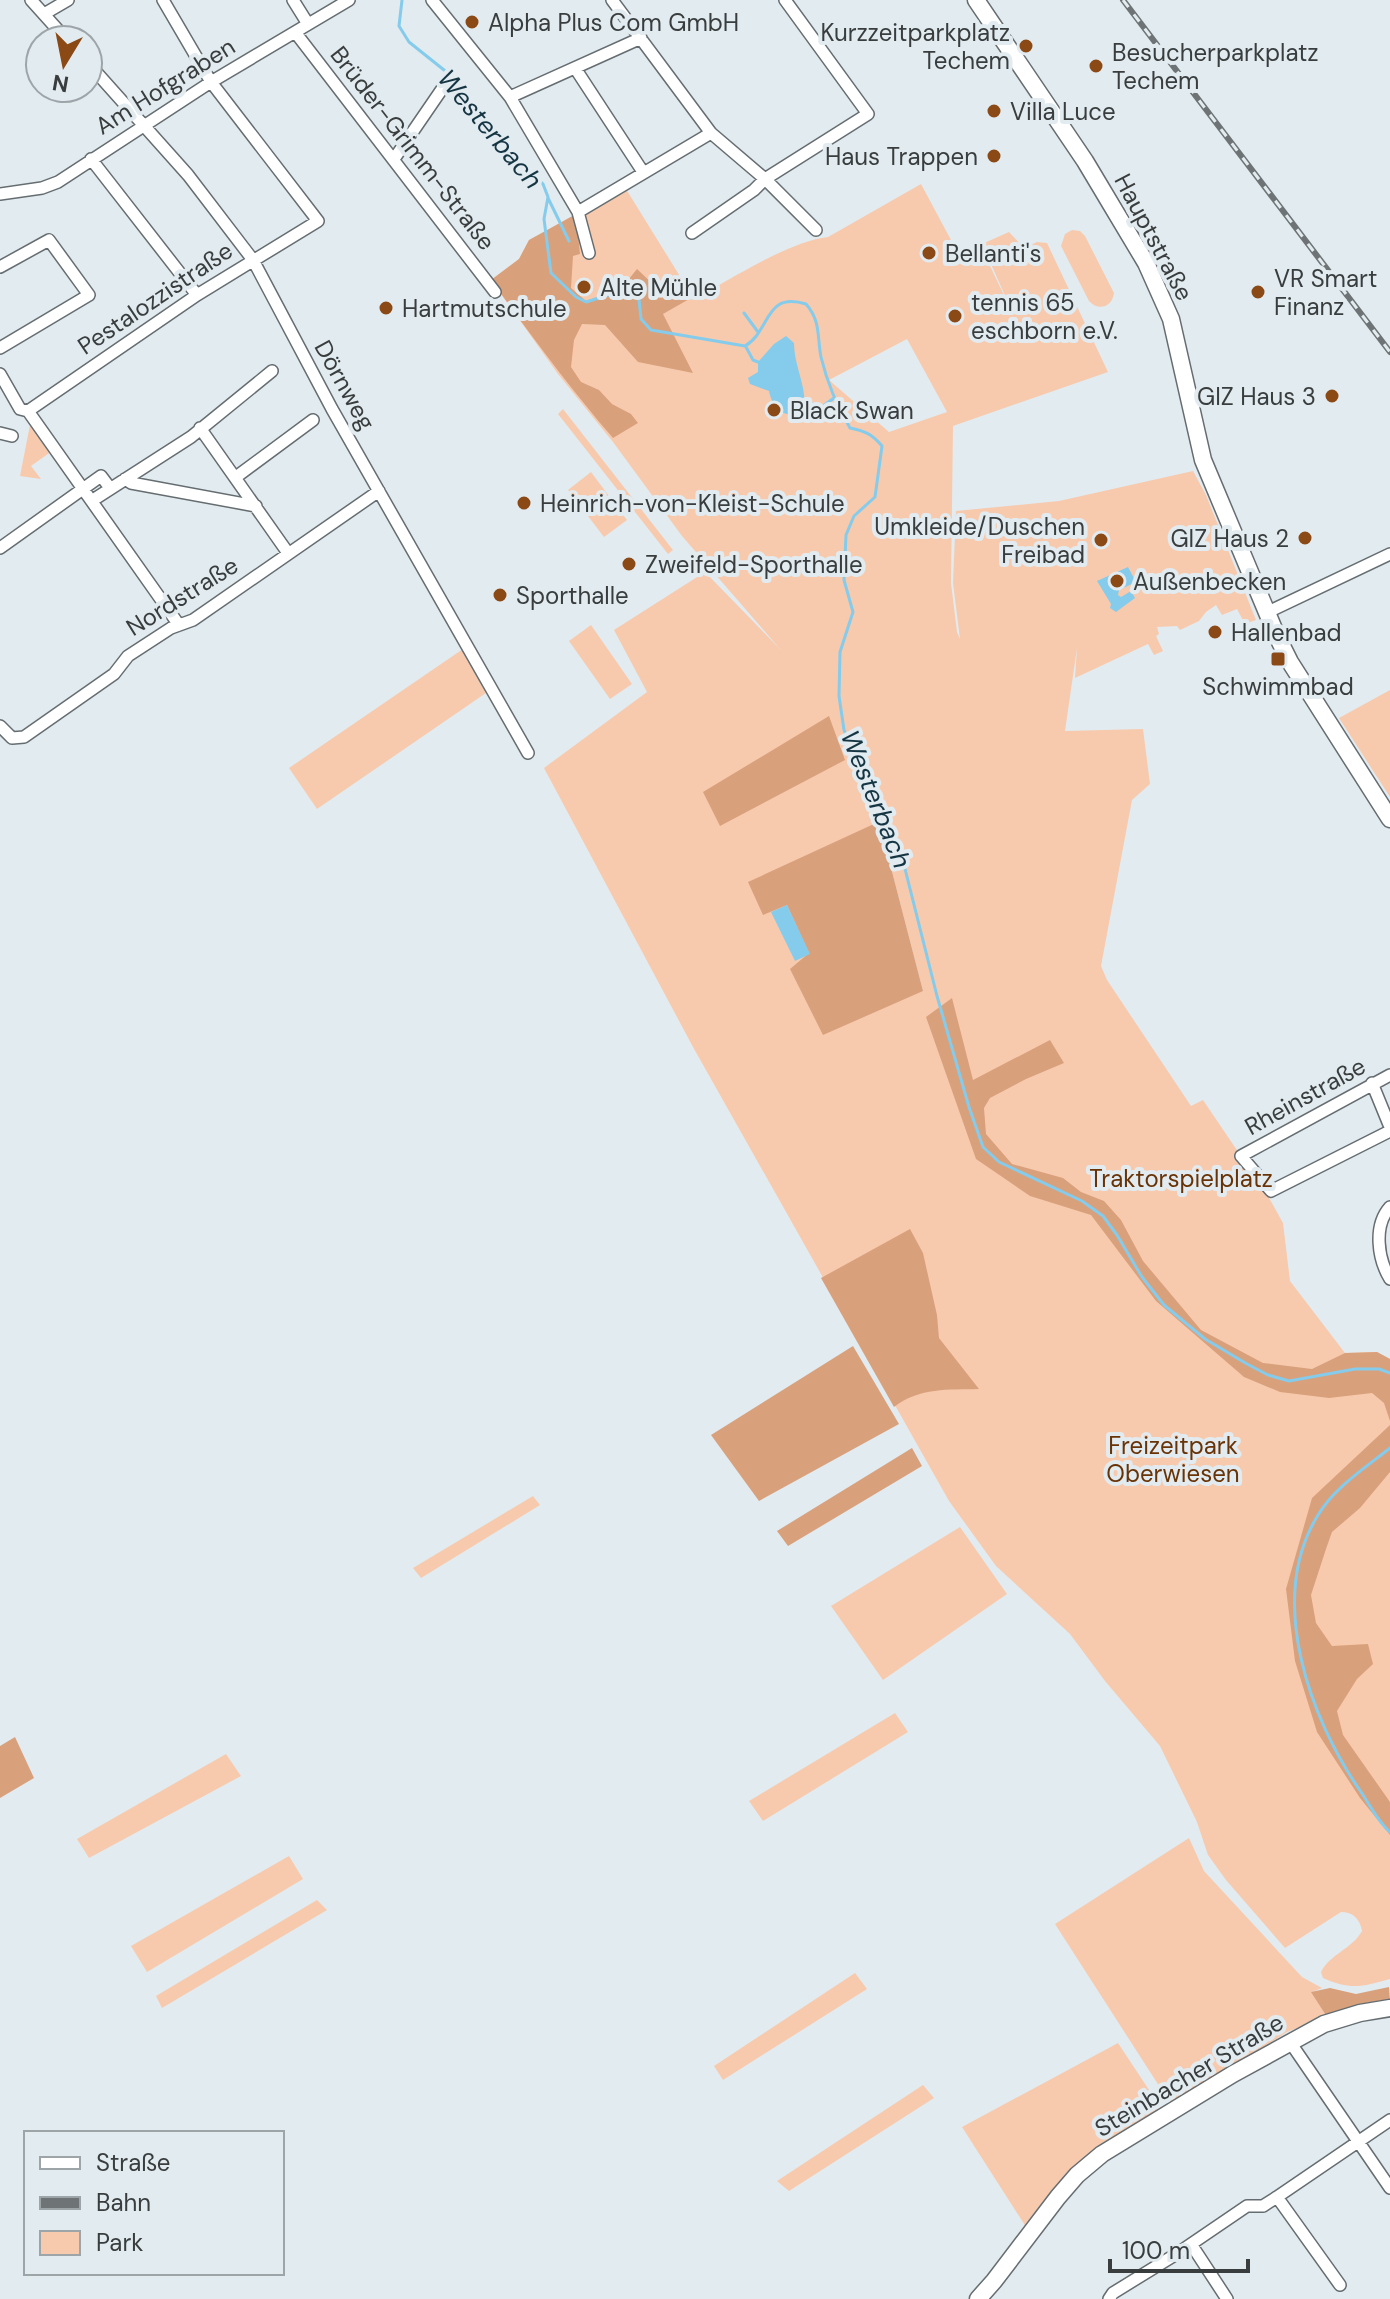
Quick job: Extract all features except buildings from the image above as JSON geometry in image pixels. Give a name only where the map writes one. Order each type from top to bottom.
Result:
[{"type":"street","points":[[31,0],[53,24]]},
{"type":"street","points":[[44,14],[68,0]]},
{"type":"street","points":[[163,0],[211,82]]},
{"type":"street","points":[[293,0],[308,24]]},
{"type":"street","name":"Am Hofgraben","points":[[0,194],[42,188],[58,182],[211,82],[349,0]]},
{"type":"street","points":[[432,0],[510,97],[578,212],[589,253]]},
{"type":"street","points":[[612,0],[711,133],[765,179],[816,230]]},
{"type":"street","points":[[692,233],[765,179],[868,114],[785,0]]},
{"type":"street","name":"Hauptstraße","points":[[976,0],[1085,161],[1146,263],[1171,319],[1203,460],[1286,655],[1390,819]]},
{"type":"street","name":"Brüder-Grimm-Straße","points":[[295,32],[495,292]]},
{"type":"street","points":[[510,97],[641,38]]},
{"type":"street","points":[[575,68],[643,172]]},
{"type":"street","name":"Dörnweg","points":[[104,81],[188,175],[253,260],[304,358],[528,753]]},
{"type":"street","name":"Pestalozzistraße","points":[[24,410],[197,295],[318,221],[211,82]]},
{"type":"street","points":[[394,159],[442,89]]},
{"type":"street","points":[[578,212],[711,133]]},
{"type":"street","points":[[91,159],[197,295]]},
{"type":"street","points":[[0,267],[49,240],[89,295],[0,348]]},
{"type":"street","points":[[93,500],[200,428],[272,371]]},
{"type":"street","points":[[0,374],[93,500],[179,625]]},
{"type":"street","points":[[236,477],[313,420]]},
{"type":"street","points":[[200,428],[288,553]]},
{"type":"street","points":[[0,548],[101,476],[110,488]]},
{"type":"street","points":[[125,479],[131,483],[212,500],[256,506]]},
{"type":"street","name":"Nordstraße","points":[[0,726],[12,738],[24,737],[114,674],[128,656],[179,625],[193,620],[379,491]]},
{"type":"street","points":[[1268,612],[1390,554]]},
{"type":"street","name":"Rheinstraße","points":[[1390,1075],[1241,1156],[1271,1191],[1390,1129]]},
{"type":"street","points":[[1372,1083],[1390,1129]]},
{"type":"street","points":[[1390,1207],[1386,1211],[1379,1240],[1382,1266],[1390,1279]]},
{"type":"street","name":"Steinbacher Straße","points":[[978,2299],[1058,2197],[1077,2175],[1102,2154],[1233,2074],[1324,2024],[1390,2008]]},
{"type":"street","points":[[1290,2042],[1390,2188]]},
{"type":"street","points":[[1113,2297],[1247,2206],[1263,2206],[1390,2120]]},
{"type":"street","points":[[1277,2197],[1340,2285]]},
{"type":"street","points":[[1191,2244],[1227,2299]]},
{"type":"green space","name":"Freizeitpark Oberwiesen","points":[[921,184],[958,253],[979,243],[1015,318],[982,244],[1009,232],[1024,248],[1037,242],[1047,243],[1108,372],[953,426],[951,583],[960,639],[953,583],[956,511],[1059,501],[1193,471],[1206,495],[1256,620],[1245,624],[1237,609],[1222,615],[1216,605],[1199,621],[1180,630],[1177,626],[1157,627],[1159,634],[1156,636],[1163,651],[1154,655],[1148,644],[1075,678],[1077,648],[1065,731],[1143,729],[1150,784],[1132,800],[1101,966],[1107,980],[1191,1106],[1203,1100],[1268,1196],[1283,1223],[1290,1281],[1345,1353],[1377,1352],[1390,1359],[1390,1979],[1356,1986],[1323,1978],[1321,1972],[1325,1966],[1362,1931],[1358,1920],[1349,1913],[1341,1912],[1285,1948],[1208,1855],[1197,1822],[1160,1746],[1070,1634],[996,1566],[949,1501],[693,1047],[544,768],[647,692],[614,630],[705,572],[780,649],[682,536],[558,374],[491,280],[519,259],[529,240],[626,189],[694,299],[778,253],[828,237]],"holes":[[[907,339],[947,412],[889,432],[829,380]],[[876,824],[889,860],[923,991],[787,905]]]},
{"type":"green space","points":[[1072,230],[1080,231],[1085,236],[1114,293],[1108,305],[1096,306],[1089,301],[1061,246],[1065,234]]},
{"type":"green space","points":[[563,409],[673,550],[668,554],[558,414]]},
{"type":"green space","points":[[30,425],[52,451],[31,466],[41,479],[20,476]]},
{"type":"green space","points":[[591,472],[627,520],[604,537],[568,490]]},
{"type":"green space","points":[[591,625],[632,684],[610,699],[569,641]]},
{"type":"green space","points":[[463,649],[486,693],[317,809],[289,768]]},
{"type":"green space","points":[[1390,690],[1390,797],[1339,718]]},
{"type":"green space","points":[[533,1496],[540,1505],[421,1578],[413,1568]]},
{"type":"green space","points":[[960,1527],[1007,1594],[883,1680],[831,1606]]},
{"type":"green space","points":[[895,1713],[908,1732],[763,1821],[749,1801]]},
{"type":"green space","points":[[226,1754],[241,1776],[89,1858],[77,1839]]},
{"type":"green space","points":[[1189,1838],[1204,1871],[1302,1977],[1322,1988],[1312,1992],[1327,2017],[1287,2032],[1172,2106],[1055,1924]]},
{"type":"green space","points":[[289,1856],[303,1879],[147,1972],[131,1946]]},
{"type":"green space","points":[[317,1900],[327,1910],[162,2008],[156,1996]]},
{"type":"green space","points":[[855,1973],[867,1989],[723,2080],[714,2066]]},
{"type":"green space","points":[[1118,2043],[1161,2108],[1078,2166],[1028,2230],[962,2127]]},
{"type":"green space","points":[[923,2085],[934,2098],[789,2191],[777,2181]]},
{"type":"shaded area","points":[[576,214],[580,254],[573,256],[571,288],[586,301],[620,290],[637,269],[658,289],[691,298],[663,314],[693,373],[638,362],[605,325],[582,324],[574,340],[571,367],[581,382],[599,390],[638,423],[613,438],[491,280],[519,259],[529,240]]},
{"type":"shaded area","points":[[829,716],[845,760],[720,826],[703,792]]},
{"type":"shaded area","points":[[876,823],[889,860],[923,991],[823,1035],[790,969],[809,953],[787,905],[763,915],[748,882]]},
{"type":"shaded area","points":[[952,998],[973,1080],[1050,1040],[1064,1063],[990,1098],[984,1108],[986,1134],[1012,1164],[1063,1178],[1081,1192],[1104,1201],[1121,1220],[1143,1261],[1201,1330],[1263,1363],[1312,1369],[1345,1353],[1377,1352],[1390,1359],[1390,1421],[1384,1403],[1372,1393],[1329,1398],[1280,1392],[1244,1377],[1156,1301],[1091,1215],[1030,1196],[976,1159],[926,1017]]},
{"type":"shaded area","points":[[910,1229],[923,1253],[939,1338],[979,1389],[924,1393],[894,1407],[821,1278]]},
{"type":"shaded area","points":[[853,1346],[899,1424],[759,1501],[711,1435]]},
{"type":"shaded area","points":[[1390,1425],[1390,1472],[1360,1508],[1332,1532],[1311,1595],[1316,1623],[1332,1646],[1368,1644],[1373,1664],[1357,1679],[1337,1711],[1343,1735],[1390,1802],[1390,1835],[1360,1798],[1317,1732],[1295,1661],[1286,1589],[1312,1498]]},
{"type":"shaded area","points":[[912,1448],[922,1466],[788,1546],[777,1531]]},
{"type":"shaded area","points":[[15,1737],[34,1778],[0,1798],[0,1746]]},
{"type":"shaded area","points":[[1389,1987],[1390,2002],[1327,2017],[1311,1992],[1330,1988],[1356,1994]]},
{"type":"water","points":[[786,336],[794,343],[805,403],[804,412],[791,415],[773,403],[769,391],[750,384],[748,378],[758,372],[758,362],[774,344]]},
{"type":"water","name":"Außenbecken","points":[[1128,567],[1136,582],[1119,590],[1118,595],[1121,597],[1131,591],[1135,598],[1116,612],[1110,608],[1111,604],[1097,581]]},
{"type":"water","points":[[787,905],[810,954],[795,961],[771,912]]},
{"type":"waterway","name":"Westerbach","points":[[402,0],[399,26],[409,42],[454,78],[488,129],[543,184],[548,197],[544,219],[551,273],[576,297],[586,302],[631,288],[638,290],[641,319],[651,330],[745,346],[782,303],[792,301],[806,304],[816,323],[826,376],[845,420],[850,428],[868,434],[882,446],[875,497],[854,516],[846,535],[844,580],[853,612],[840,652],[839,696],[844,730],[857,763],[898,841],[937,996],[983,1147],[999,1162],[1082,1201],[1103,1216],[1164,1305],[1205,1339],[1247,1364],[1289,1381],[1355,1369],[1379,1369],[1390,1373]]},
{"type":"waterway","points":[[548,198],[569,241]]},
{"type":"waterway","points":[[744,313],[758,332]]},
{"type":"waterway","points":[[746,347],[753,360],[758,362]]},
{"type":"waterway","points":[[823,406],[834,398]]},
{"type":"waterway","points":[[805,402],[813,404]]},
{"type":"waterway","name":"Westerbach","points":[[1390,1448],[1342,1487],[1318,1515],[1303,1548],[1296,1583],[1295,1620],[1301,1658],[1325,1730],[1342,1763],[1390,1832]]},
{"type":"railway","points":[[1123,0],[1390,352]]},
{"type":"place","name":"Alpha Plus Com GmbH","points":[[472,22]]},
{"type":"place","name":"Kurzzeitparkplatz Techem","points":[[1026,46]]},
{"type":"place","name":"Besucherparkplatz Techem","points":[[1096,66]]},
{"type":"place","name":"Villa Luce","points":[[994,111]]},
{"type":"place","name":"Haus Trappen","points":[[994,156]]},
{"type":"place","name":"Bellanti's","points":[[929,253]]},
{"type":"place","name":"Alte Mühle","points":[[584,287]]},
{"type":"place","name":"VR Smart Finanz","points":[[1258,292]]},
{"type":"place","name":"Hartmutschule","points":[[386,308]]},
{"type":"place","name":"tennis 65 eschborn e.V.","points":[[955,316]]},
{"type":"place","name":"GIZ Haus 3","points":[[1332,396]]},
{"type":"place","name":"Black Swan","points":[[774,410]]},
{"type":"place","name":"Heinrich-von-Kleist-Schule","points":[[524,503]]},
{"type":"place","name":"GIZ Haus 2","points":[[1305,538]]},
{"type":"place","name":"Umkleide/Duschen Freibad","points":[[1101,540]]},
{"type":"place","name":"Zweifeld-Sporthalle","points":[[629,564]]},
{"type":"place","name":"Außenbecken","points":[[1117,581]]},
{"type":"place","name":"Sporthalle","points":[[500,595]]},
{"type":"place","name":"Hallenbad","points":[[1215,632]]},
{"type":"place","name":"Schwimmbad","points":[[1278,659]]},
{"type":"park label","name":"Traktorspielplatz","points":[[1181,1178]]}]
